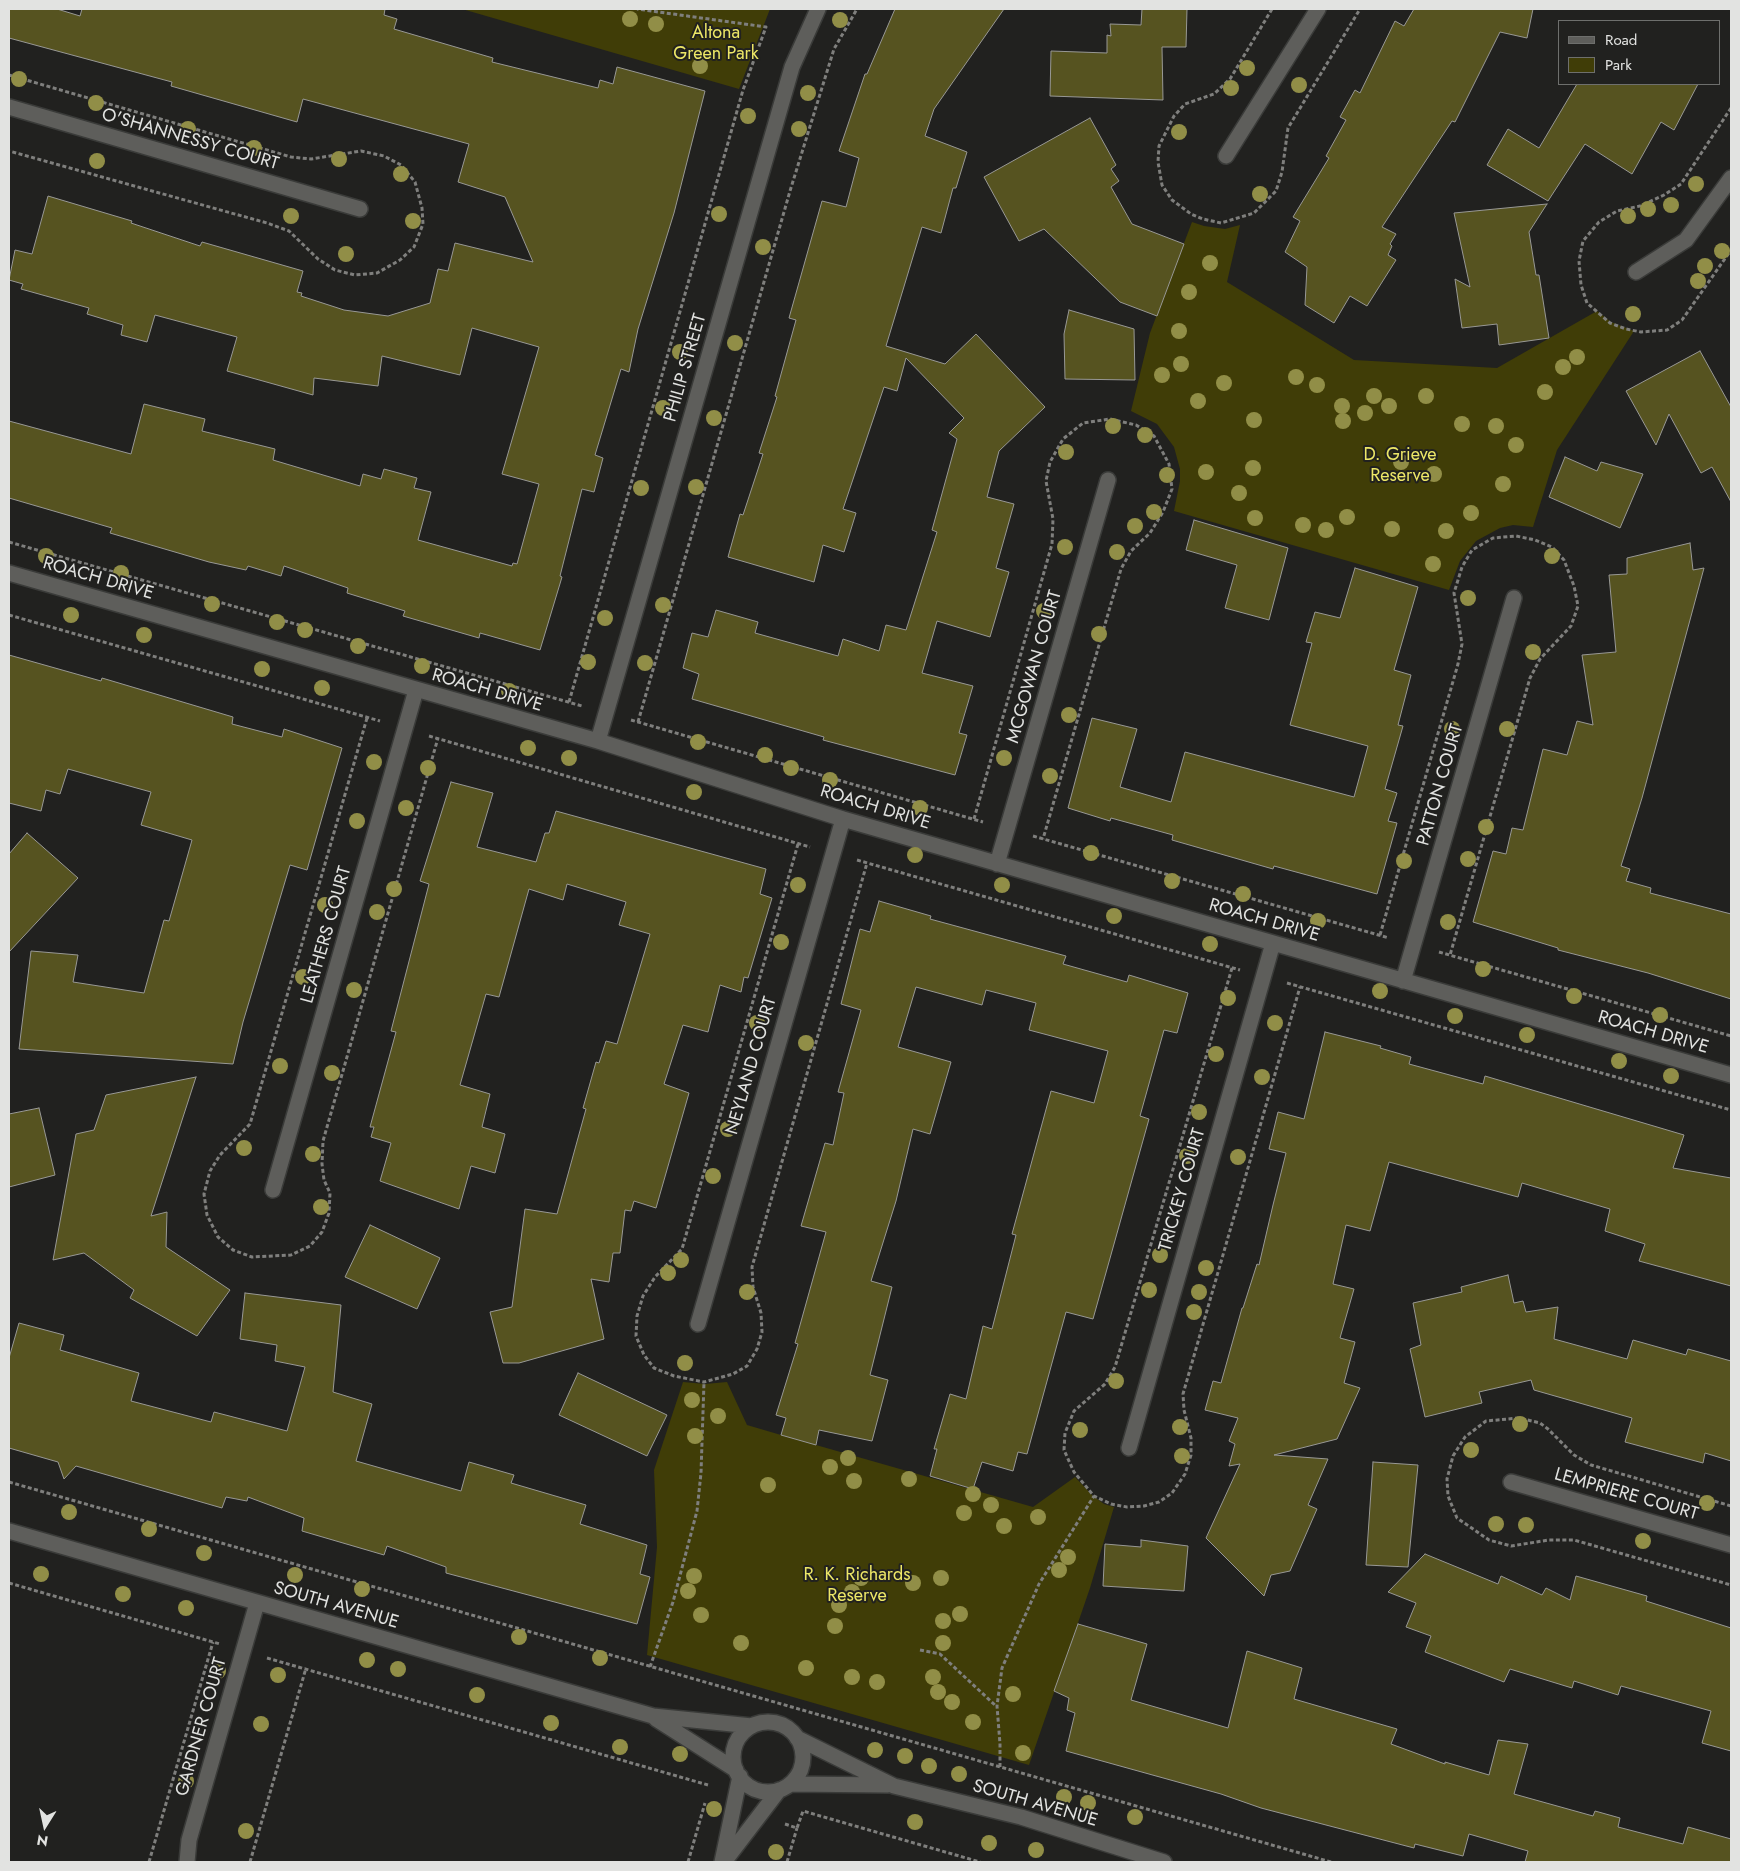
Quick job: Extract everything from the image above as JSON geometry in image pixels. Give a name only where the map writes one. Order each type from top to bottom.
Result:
[{"type":"street","name":"PHILIP STREET","points":[[598,741],[792,67],[818,9]]},
{"type":"street","points":[[1226,156],[1318,9]]},
{"type":"street","name":"O'SHANNESSY COURT","points":[[9,108],[360,209]]},
{"type":"street","points":[[1636,272],[1686,240],[1731,178]]},
{"type":"street","name":"MCGOWAN COURT","points":[[997,864],[1108,480]]},
{"type":"street","name":"ROACH DRIVE","points":[[9,573],[598,741],[843,819],[1731,1075]]},
{"type":"street","name":"PATTON COURT","points":[[1403,981],[1514,598]]},
{"type":"street","name":"LEATHERS COURT","points":[[273,1190],[416,690]]},
{"type":"street","name":"NEYLAND COURT","points":[[698,1324],[843,819]]},
{"type":"street","name":"TRICKEY COURT","points":[[1130,1448],[1272,943]]},
{"type":"street","name":"LEMPRIERE COURT","points":[[1511,1482],[1731,1545]]},
{"type":"street","name":"SOUTH AVENUE","points":[[9,1532],[653,1716],[752,1726]]},
{"type":"street","name":"GARDNER COURT","points":[[187,1862],[189,1840],[257,1603]]},
{"type":"street","name":"SOUTH AVENUE","points":[[653,1716],[738,1773]]},
{"type":"street","points":[[762,1722],[782,1725],[798,1738],[803,1757],[797,1777],[784,1787],[723,1862],[738,1773],[734,1750],[744,1732],[752,1726],[762,1722]]},
{"type":"street","name":"SOUTH AVENUE","points":[[798,1738],[894,1786]]},
{"type":"street","points":[[738,1773],[747,1785],[757,1790],[784,1787]]},
{"type":"street","name":"SOUTH AVENUE","points":[[784,1787],[840,1783],[894,1786],[1021,1817],[1164,1862]]},
{"type":"path","points":[[569,702],[743,90],[766,27],[637,9]]},
{"type":"path","points":[[638,722],[790,191],[834,49],[858,9]]},
{"type":"path","points":[[9,542],[1731,1036]]},
{"type":"path","points":[[9,615],[798,844],[1731,1110]]},
{"type":"path","points":[[798,844],[682,1249],[674,1260],[655,1277],[643,1296],[637,1316],[636,1336],[644,1355],[654,1368],[674,1376],[704,1382],[733,1374],[747,1366],[757,1349],[762,1332],[760,1314],[753,1288],[752,1267],[867,863]]},
{"type":"path","points":[[1232,968],[1115,1367],[1105,1384],[1074,1411],[1065,1433],[1064,1450],[1074,1472],[1094,1496],[1111,1504],[1144,1506],[1159,1502],[1172,1493],[1185,1474],[1191,1455],[1191,1438],[1184,1410],[1183,1394],[1300,987]]},
{"type":"path","points":[[650,1667],[673,1602],[697,1512],[701,1473],[704,1382]]},
{"type":"path","points":[[9,1482],[1331,1862]]},
{"type":"path","points":[[1000,1767],[997,1706],[1002,1668],[1039,1584],[1094,1496]]},
{"type":"path","points":[[9,1583],[710,1785],[688,1862]]},
{"type":"path","points":[[149,1862],[213,1642]]},
{"type":"path","points":[[920,1650],[940,1654],[997,1706]]},
{"type":"path","points":[[250,1862],[306,1668]]},
{"type":"path","points":[[705,1803],[731,1809]]},
{"type":"path","points":[[787,1862],[803,1811],[980,1862]]},
{"type":"path","points":[[759,1817],[797,1828]]},
{"type":"green space","name":"Altona Green Park","points":[[462,9],[770,9],[739,89]]},
{"type":"green space","name":"D. Grieve Reserve","points":[[1192,222],[1225,229],[1240,225],[1227,282],[1354,360],[1497,368],[1597,311],[1611,322],[1634,331],[1557,450],[1533,527],[1513,525],[1500,528],[1476,541],[1460,561],[1449,590],[1174,511],[1180,481],[1180,469],[1174,447],[1157,424],[1131,411],[1150,333]]},
{"type":"green space","name":"R. K. Richards Reserve","points":[[683,1382],[705,1384],[727,1382],[747,1425],[781,1435],[1033,1507],[1075,1477],[1093,1496],[1104,1504],[1114,1507],[1090,1588],[1029,1765],[647,1655],[657,1547],[654,1470]]},
{"type":"building","points":[[9,9],[57,9],[80,16],[82,9],[385,9],[384,15],[397,19],[394,29],[493,58],[492,62],[598,88],[600,80],[613,84],[617,67],[705,91],[674,213],[638,329],[629,372],[621,369],[595,455],[603,458],[594,492],[582,489],[560,576],[562,577],[540,650],[480,633],[479,638],[403,616],[405,611],[347,593],[348,588],[284,566],[281,576],[248,566],[246,570],[209,562],[110,533],[112,528],[9,498],[9,421],[131,454],[144,404],[205,419],[202,431],[275,449],[273,460],[360,486],[363,474],[381,479],[384,469],[417,478],[414,488],[431,492],[418,540],[512,566],[513,563],[517,564],[539,484],[502,474],[539,347],[472,328],[460,375],[382,356],[378,386],[314,378],[313,395],[227,371],[237,337],[155,315],[147,342],[121,335],[123,325],[87,314],[89,308],[21,289],[23,284],[9,280],[15,250],[32,254],[48,196],[132,221],[131,223],[200,246],[202,242],[303,271],[297,292],[302,293],[301,296],[344,310],[388,316],[430,303],[438,269],[448,271],[455,243],[533,262],[505,197],[458,182],[469,144],[303,99],[297,122],[171,86],[172,82],[9,38]]},
{"type":"building","points":[[895,9],[1004,9],[934,109],[925,136],[967,152],[956,188],[953,188],[941,233],[922,227],[886,346],[945,364],[976,334],[1045,407],[999,451],[987,497],[1014,504],[996,568],[1009,572],[990,637],[937,621],[922,673],[973,686],[959,733],[967,735],[955,775],[823,740],[824,737],[692,699],[699,674],[683,668],[692,633],[708,637],[716,610],[758,622],[755,633],[838,656],[843,639],[879,651],[886,625],[906,630],[937,532],[932,530],[957,439],[949,433],[964,418],[906,358],[897,391],[884,387],[843,509],[856,513],[844,552],[823,545],[814,582],[728,557],[740,514],[743,515],[763,454],[759,453],[777,397],[775,396],[796,320],[789,318],[822,201],[846,207],[859,158],[839,151],[865,74],[867,74]]},
{"type":"building","points":[[1142,9],[1187,9],[1186,47],[1162,47],[1163,100],[1050,96],[1051,51],[1107,53],[1107,35],[1111,36],[1110,24],[1141,25]]},
{"type":"building","points":[[1414,9],[1533,9],[1527,38],[1500,32],[1455,122],[1452,121],[1382,227],[1396,234],[1390,244],[1392,246],[1388,255],[1396,260],[1367,306],[1350,296],[1334,323],[1305,305],[1307,267],[1285,252],[1300,221],[1293,217],[1329,158],[1326,156],[1346,120],[1340,117],[1355,90],[1360,93],[1395,21],[1404,26]]},
{"type":"building","points":[[1576,85],[1697,85],[1674,130],[1661,122],[1632,174],[1585,144],[1548,201],[1487,165],[1508,129],[1539,148]]},
{"type":"building","points":[[1090,118],[1116,165],[1111,169],[1119,181],[1111,187],[1132,224],[1184,244],[1157,316],[1120,302],[1044,229],[1019,241],[984,177]]},
{"type":"building","points":[[1547,204],[1529,232],[1536,275],[1539,275],[1549,338],[1499,345],[1497,324],[1462,328],[1455,279],[1470,287],[1454,213]]},
{"type":"building","points":[[1069,310],[1134,329],[1135,380],[1065,379],[1064,334]]},
{"type":"building","points":[[1700,351],[1731,407],[1731,502],[1712,467],[1701,473],[1669,414],[1656,445],[1626,391]]},
{"type":"building","points":[[1565,457],[1597,471],[1601,462],[1643,474],[1620,528],[1549,497]]},
{"type":"building","points":[[1194,520],[1288,548],[1269,620],[1225,608],[1237,565],[1186,550]]},
{"type":"building","points":[[1690,543],[1693,570],[1704,568],[1642,798],[1621,866],[1630,869],[1626,881],[1651,888],[1650,893],[1731,914],[1731,999],[1648,973],[1558,950],[1558,948],[1473,922],[1493,851],[1506,854],[1512,828],[1523,830],[1543,749],[1567,755],[1577,721],[1593,725],[1582,655],[1616,652],[1609,575],[1627,574],[1627,558]]},
{"type":"building","points":[[1355,568],[1418,587],[1394,670],[1411,675],[1398,725],[1403,726],[1385,789],[1397,793],[1388,821],[1397,823],[1377,894],[1274,866],[1273,869],[1172,840],[1173,835],[1111,818],[1110,821],[1068,808],[1092,718],[1137,729],[1120,787],[1171,802],[1185,752],[1354,797],[1368,746],[1290,725],[1312,643],[1306,642],[1315,612],[1340,618]]},
{"type":"building","points":[[9,655],[101,681],[102,678],[233,717],[232,724],[282,737],[284,729],[342,748],[307,870],[290,865],[243,1022],[233,1064],[19,1049],[31,951],[78,955],[73,982],[144,993],[164,920],[169,921],[192,840],[141,825],[151,792],[68,769],[60,794],[46,790],[41,811],[9,803]]},
{"type":"building","points":[[451,782],[493,793],[477,847],[536,862],[545,833],[549,833],[556,811],[766,869],[760,894],[772,898],[748,978],[744,977],[741,992],[720,985],[708,1032],[683,1025],[664,1084],[689,1093],[656,1208],[634,1201],[631,1211],[625,1210],[620,1253],[613,1253],[609,1282],[591,1279],[604,1339],[519,1363],[503,1363],[490,1312],[512,1307],[525,1209],[557,1214],[586,1109],[583,1108],[596,1062],[599,1063],[606,1041],[617,1044],[650,934],[619,925],[626,902],[567,884],[563,900],[529,889],[499,997],[486,994],[460,1085],[490,1094],[482,1127],[505,1134],[495,1173],[471,1166],[459,1209],[380,1181],[391,1143],[371,1137],[374,1127],[370,1127],[396,1032],[391,1031],[429,884],[420,881]]},
{"type":"building","points":[[27,833],[78,878],[9,952],[9,854]]},
{"type":"building","points":[[879,901],[931,916],[930,919],[1066,956],[1063,964],[1127,982],[1129,975],[1188,993],[1177,1033],[1164,1030],[1140,1116],[1149,1119],[1093,1319],[1066,1312],[1027,1454],[1018,1452],[1013,1471],[982,1462],[973,1489],[930,1476],[937,1449],[934,1449],[950,1394],[966,1399],[983,1326],[992,1329],[1016,1235],[1012,1234],[1051,1091],[1094,1103],[1108,1051],[1029,1030],[1036,1003],[986,990],[982,1005],[916,987],[898,1047],[951,1062],[930,1134],[913,1129],[896,1201],[871,1281],[892,1287],[870,1375],[888,1380],[872,1441],[819,1430],[816,1445],[781,1435],[786,1418],[776,1415],[798,1344],[795,1343],[826,1232],[801,1226],[825,1143],[833,1145],[844,1093],[838,1092],[861,1010],[841,1004],[860,929],[870,932]]},
{"type":"building","points":[[1325,1032],[1381,1046],[1380,1048],[1411,1057],[1409,1064],[1483,1084],[1485,1076],[1684,1135],[1673,1168],[1731,1178],[1731,1286],[1639,1261],[1645,1244],[1605,1231],[1610,1209],[1522,1183],[1518,1197],[1389,1162],[1370,1231],[1346,1225],[1333,1284],[1354,1289],[1340,1338],[1355,1342],[1344,1383],[1360,1388],[1337,1439],[1274,1455],[1328,1459],[1308,1505],[1317,1509],[1290,1571],[1271,1575],[1264,1596],[1206,1538],[1240,1464],[1229,1466],[1235,1444],[1229,1441],[1238,1418],[1205,1410],[1213,1381],[1221,1383],[1242,1308],[1257,1264],[1259,1265],[1286,1153],[1269,1149],[1278,1112],[1304,1119]]},
{"type":"building","points":[[196,1077],[151,1216],[167,1212],[166,1247],[230,1290],[197,1336],[130,1298],[134,1290],[84,1253],[53,1260],[76,1134],[94,1130],[106,1095]]},
{"type":"building","points":[[39,1108],[55,1175],[9,1187],[9,1114]]},
{"type":"building","points":[[370,1225],[440,1258],[417,1309],[345,1277]]},
{"type":"building","points":[[1508,1275],[1514,1303],[1523,1301],[1526,1312],[1558,1307],[1554,1339],[1627,1359],[1633,1340],[1686,1355],[1688,1349],[1731,1361],[1731,1461],[1705,1453],[1703,1463],[1625,1442],[1632,1418],[1534,1390],[1531,1380],[1479,1392],[1482,1403],[1425,1417],[1410,1349],[1421,1345],[1413,1303],[1462,1292],[1461,1287]]},
{"type":"building","points":[[245,1293],[341,1305],[333,1392],[372,1404],[356,1461],[461,1491],[469,1462],[514,1475],[511,1483],[586,1505],[580,1524],[647,1545],[640,1574],[650,1577],[637,1624],[446,1573],[446,1567],[387,1546],[384,1555],[302,1531],[304,1518],[248,1497],[247,1501],[226,1497],[222,1508],[76,1466],[64,1479],[58,1462],[9,1448],[9,1358],[19,1323],[64,1335],[60,1350],[139,1373],[131,1401],[211,1422],[214,1412],[287,1431],[305,1367],[275,1361],[277,1345],[240,1339]]},
{"type":"building","points":[[578,1373],[667,1415],[647,1456],[559,1415]]},
{"type":"building","points":[[1373,1462],[1418,1465],[1408,1567],[1366,1565]]},
{"type":"building","points":[[1141,1540],[1188,1546],[1184,1591],[1103,1586],[1105,1544],[1141,1547]]},
{"type":"building","points":[[1425,1554],[1498,1584],[1501,1576],[1542,1595],[1546,1588],[1570,1600],[1576,1576],[1647,1596],[1646,1601],[1731,1628],[1731,1751],[1702,1743],[1711,1711],[1621,1686],[1618,1695],[1574,1681],[1572,1688],[1510,1669],[1504,1682],[1425,1652],[1431,1636],[1406,1627],[1416,1603],[1388,1592]]},
{"type":"building","points":[[1078,1624],[1147,1644],[1131,1700],[1228,1728],[1247,1651],[1302,1668],[1294,1699],[1397,1729],[1391,1744],[1445,1764],[1445,1762],[1489,1775],[1498,1740],[1528,1744],[1514,1794],[1593,1816],[1595,1811],[1620,1818],[1618,1827],[1683,1844],[1688,1827],[1731,1839],[1731,1862],[1525,1862],[1528,1851],[1469,1834],[1463,1856],[1415,1844],[1414,1848],[1261,1808],[1221,1794],[1066,1751],[1075,1713],[1067,1710],[1069,1698],[1054,1691]]}]
